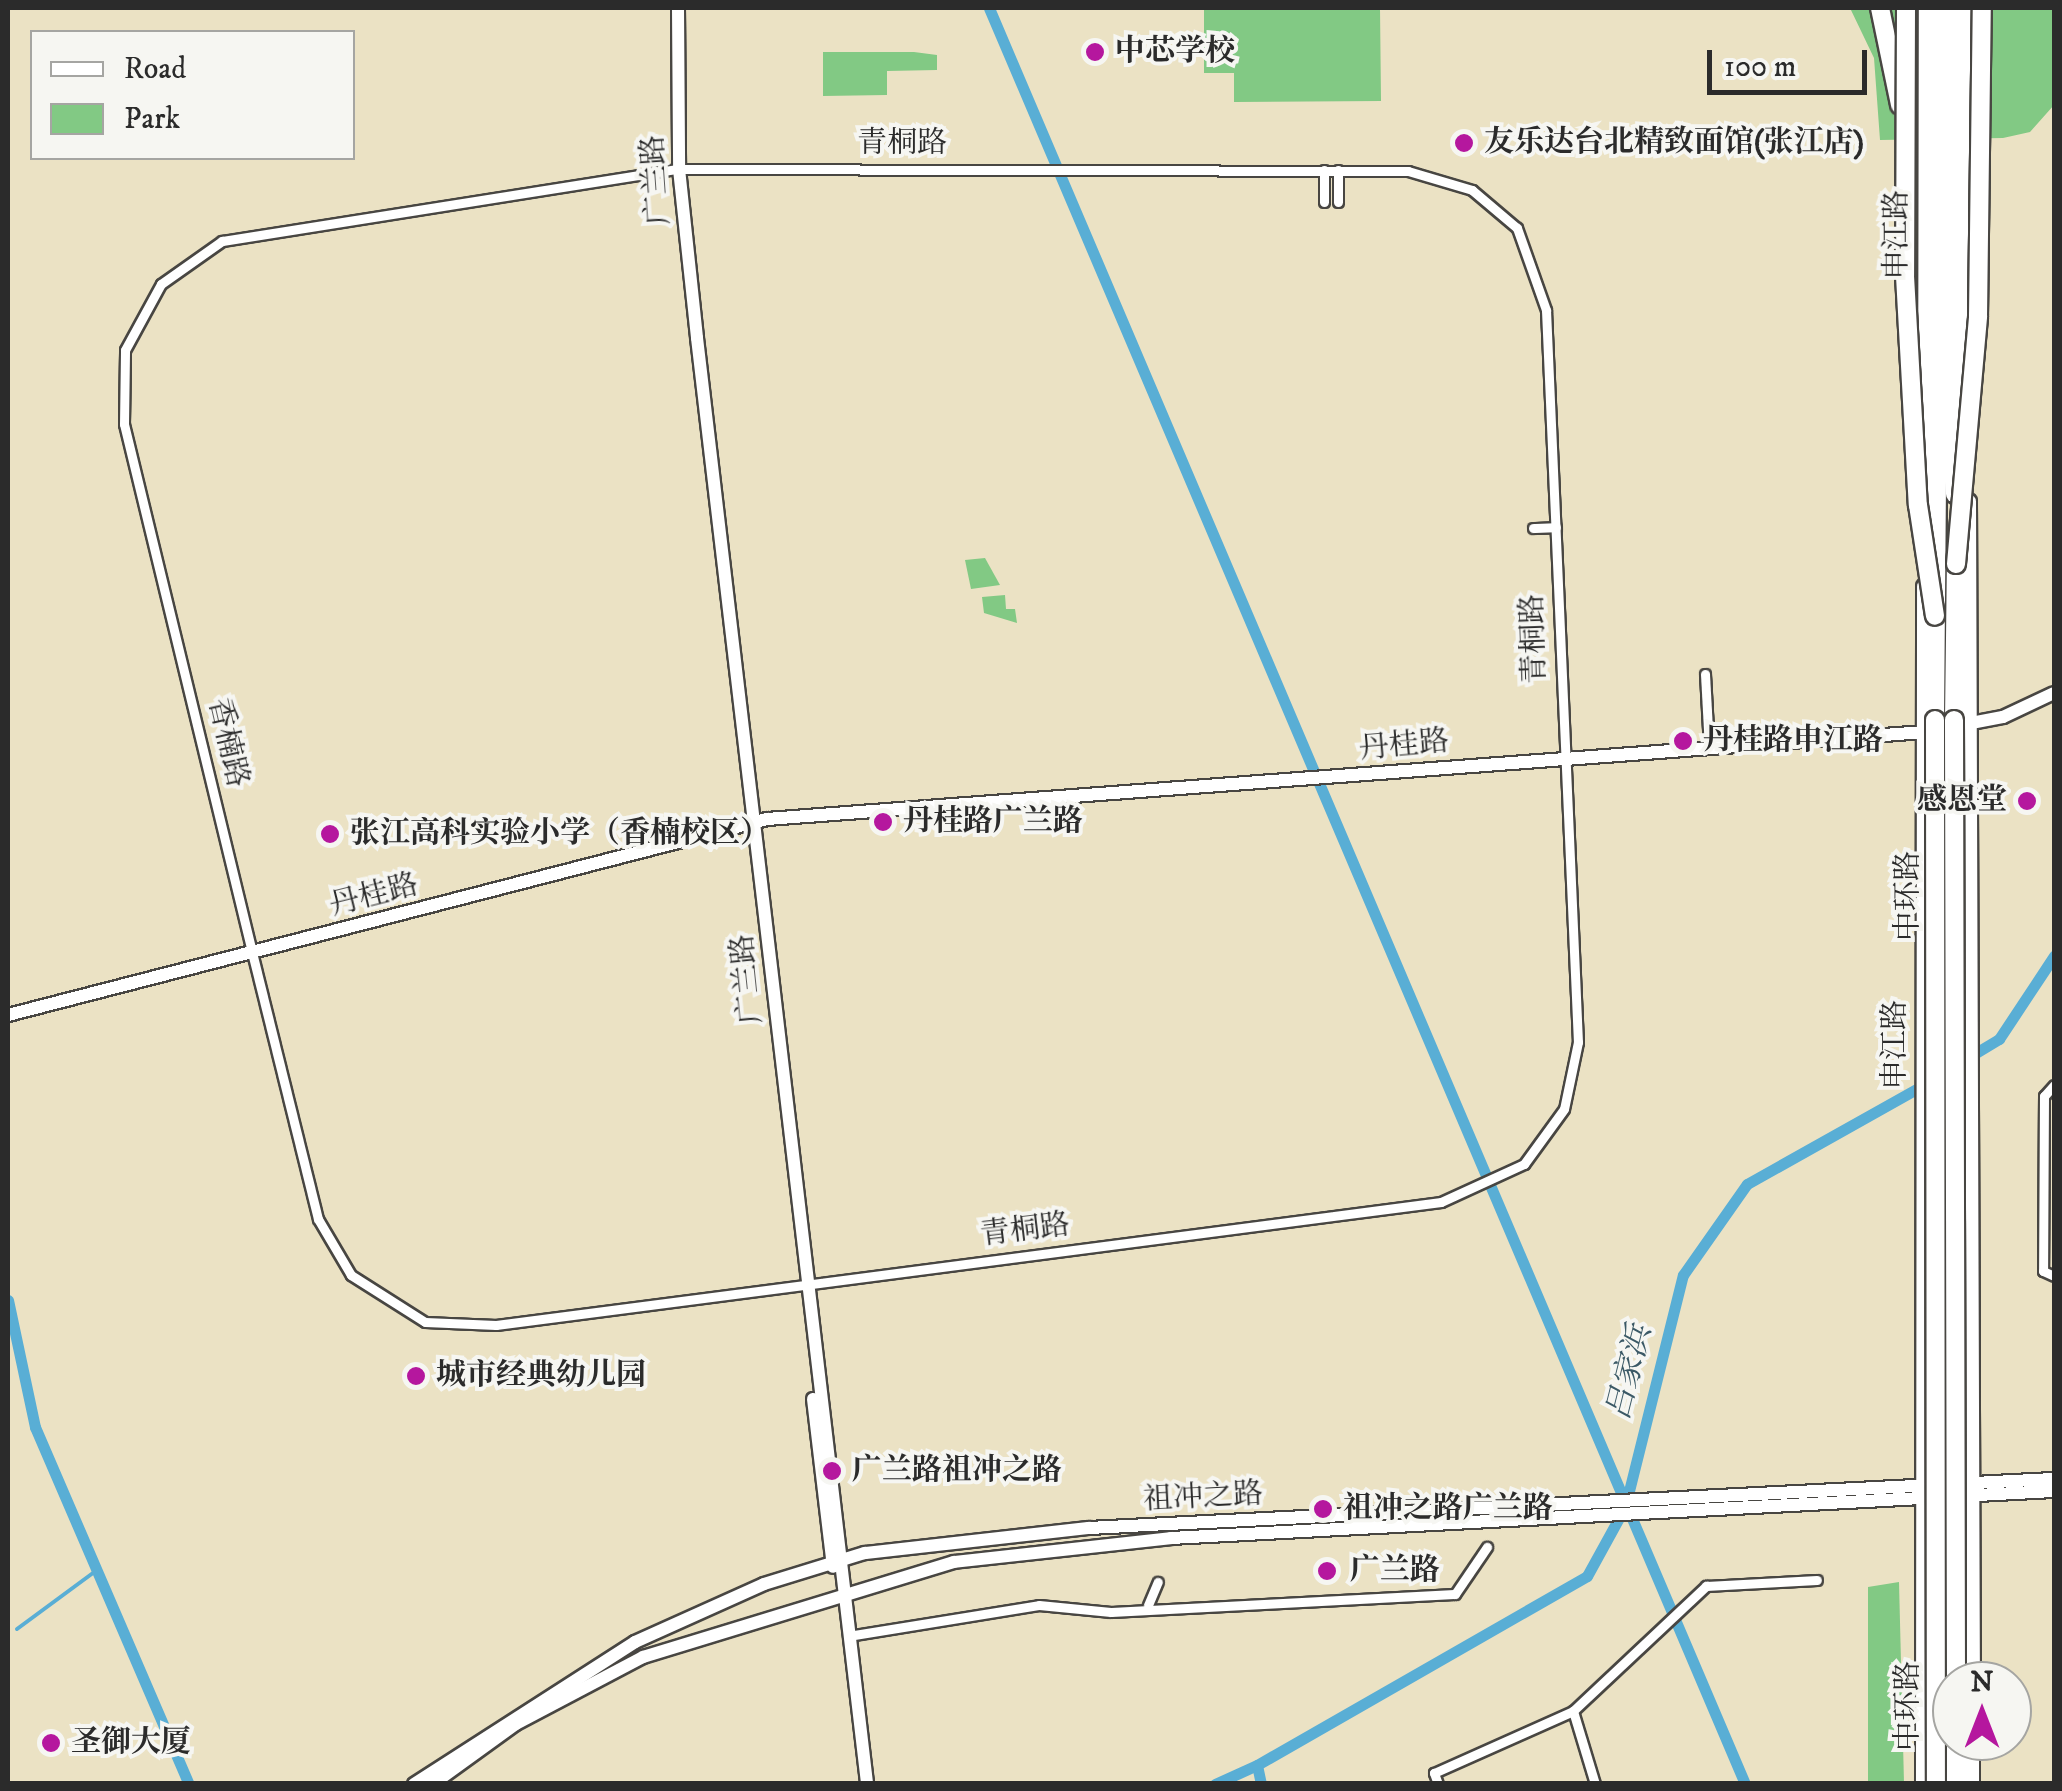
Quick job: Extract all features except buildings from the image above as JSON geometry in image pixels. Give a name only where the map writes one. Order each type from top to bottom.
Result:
[{"type":"highway","points":[[1880,8],[1905,139]]},
{"type":"highway","points":[[1906,8],[1905,139],[1916,471],[1935,616]]},
{"type":"highway","name":"中环路","points":[[1936,1784],[1927,730],[1935,616],[1941,8]]},
{"type":"highway","name":"中环路","points":[[1955,8],[1956,1661]]},
{"type":"highway","points":[[1956,564],[1978,316],[1982,8]]},
{"type":"highway","points":[[1981,74],[1992,8]]},
{"type":"main road","name":"申江路","points":[[1923,1784],[1926,8]]},
{"type":"main road","points":[[1969,8],[1972,1661]]},
{"type":"street","name":"广兰路","points":[[678,8],[680,169],[804,1285],[864,1784]]},
{"type":"street","name":"青桐路","points":[[680,169],[1338,170],[1454,181],[1488,200],[1526,242],[1544,290],[1576,1065],[1554,1129],[1506,1177],[1470,1196],[804,1285]]},
{"type":"street","name":"香楠路","points":[[680,169],[222,241],[178,267],[138,315],[122,368],[124,424],[318,1220],[337,1258],[385,1304],[425,1322],[472,1327],[804,1285]]},
{"type":"street","points":[[1324,170],[1324,202]]},
{"type":"street","points":[[1338,170],[1338,202]]},
{"type":"street","points":[[1532,528],[1556,528]]},
{"type":"street","points":[[1705,674],[1709,747]]},
{"type":"street","name":"丹桂路","points":[[1968,727],[2054,693]]},
{"type":"street","name":"丹桂路","points":[[1566,761],[1968,727],[2054,701]]},
{"type":"street","name":"丹桂路","points":[[8,1014],[753,825],[1927,730]]},
{"type":"street","points":[[2054,1085],[2044,1096],[2043,1272],[2054,1276]]},
{"type":"street","name":"祖冲之路","points":[[1972,1489],[2054,1479]]},
{"type":"street","name":"祖冲之路","points":[[432,1784],[516,1724],[643,1657],[840,1597],[1015,1552],[1691,1504],[1972,1489],[2054,1491]]},
{"type":"street","name":"祖冲之路","points":[[414,1784],[634,1642],[836,1560],[1089,1528],[1566,1500],[1691,1504]]},
{"type":"street","points":[[848,1636],[1039,1605],[1454,1594],[1486,1547]]},
{"type":"street","points":[[1438,1784],[1434,1773],[1573,1710],[1706,1586],[1817,1580]]},
{"type":"street","points":[[1148,1605],[1158,1582]]},
{"type":"street","name":"广兰路","points":[[840,1597],[864,1784]]},
{"type":"street","points":[[1573,1710],[1594,1784]]},
{"type":"green space","points":[[1204,8],[1380,8],[1381,101],[1234,102],[1234,73],[1204,73]]},
{"type":"green space","points":[[1850,8],[2054,8],[2054,105],[2030,132],[2003,138],[1880,140],[1874,58]]},
{"type":"green space","points":[[823,52],[937,55],[937,70],[887,71],[887,95],[823,96]]},
{"type":"green space","points":[[985,558],[1000,585],[971,589],[965,560]]},
{"type":"green space","points":[[1005,595],[1006,609],[1015,609],[1017,623],[984,613],[982,597]]},
{"type":"green space","points":[[1899,1582],[1904,1783],[1868,1783],[1868,1587]]},
{"type":"waterway","points":[[989,8],[1745,1784]]},
{"type":"waterway","name":"吕家浜","points":[[1964,1060],[1999,1039],[2054,956]]},
{"type":"waterway","name":"吕家浜","points":[[1261,1784],[1257,1765],[1587,1576],[1625,1507],[1683,1275],[1747,1184],[1927,1083]]},
{"type":"waterway","points":[[8,1300],[35,1427],[189,1784]]},
{"type":"waterway","points":[[17,1629],[97,1570]]},
{"type":"waterway","points":[[1215,1784],[1257,1765]]},
{"type":"place","name":"中芯学校","points":[[1095,52]]},
{"type":"place","name":"友乐达台北精致面馆(张江店)","points":[[1464,143]]},
{"type":"place","name":"丹桂路申江路","points":[[1683,741]]},
{"type":"place","name":"感恩堂","points":[[2027,801]]},
{"type":"place","name":"丹桂路广兰路","points":[[883,822]]},
{"type":"place","name":"张江高科实验小学（香楠校区）","points":[[330,834]]},
{"type":"place","name":"城市经典幼儿园","points":[[416,1376]]},
{"type":"place","name":"广兰路祖冲之路","points":[[832,1471]]},
{"type":"place","name":"祖冲之路广兰路","points":[[1323,1509]]},
{"type":"place","name":"广兰路","points":[[1327,1571]]},
{"type":"place","name":"圣御大厦","points":[[51,1743]]}]
